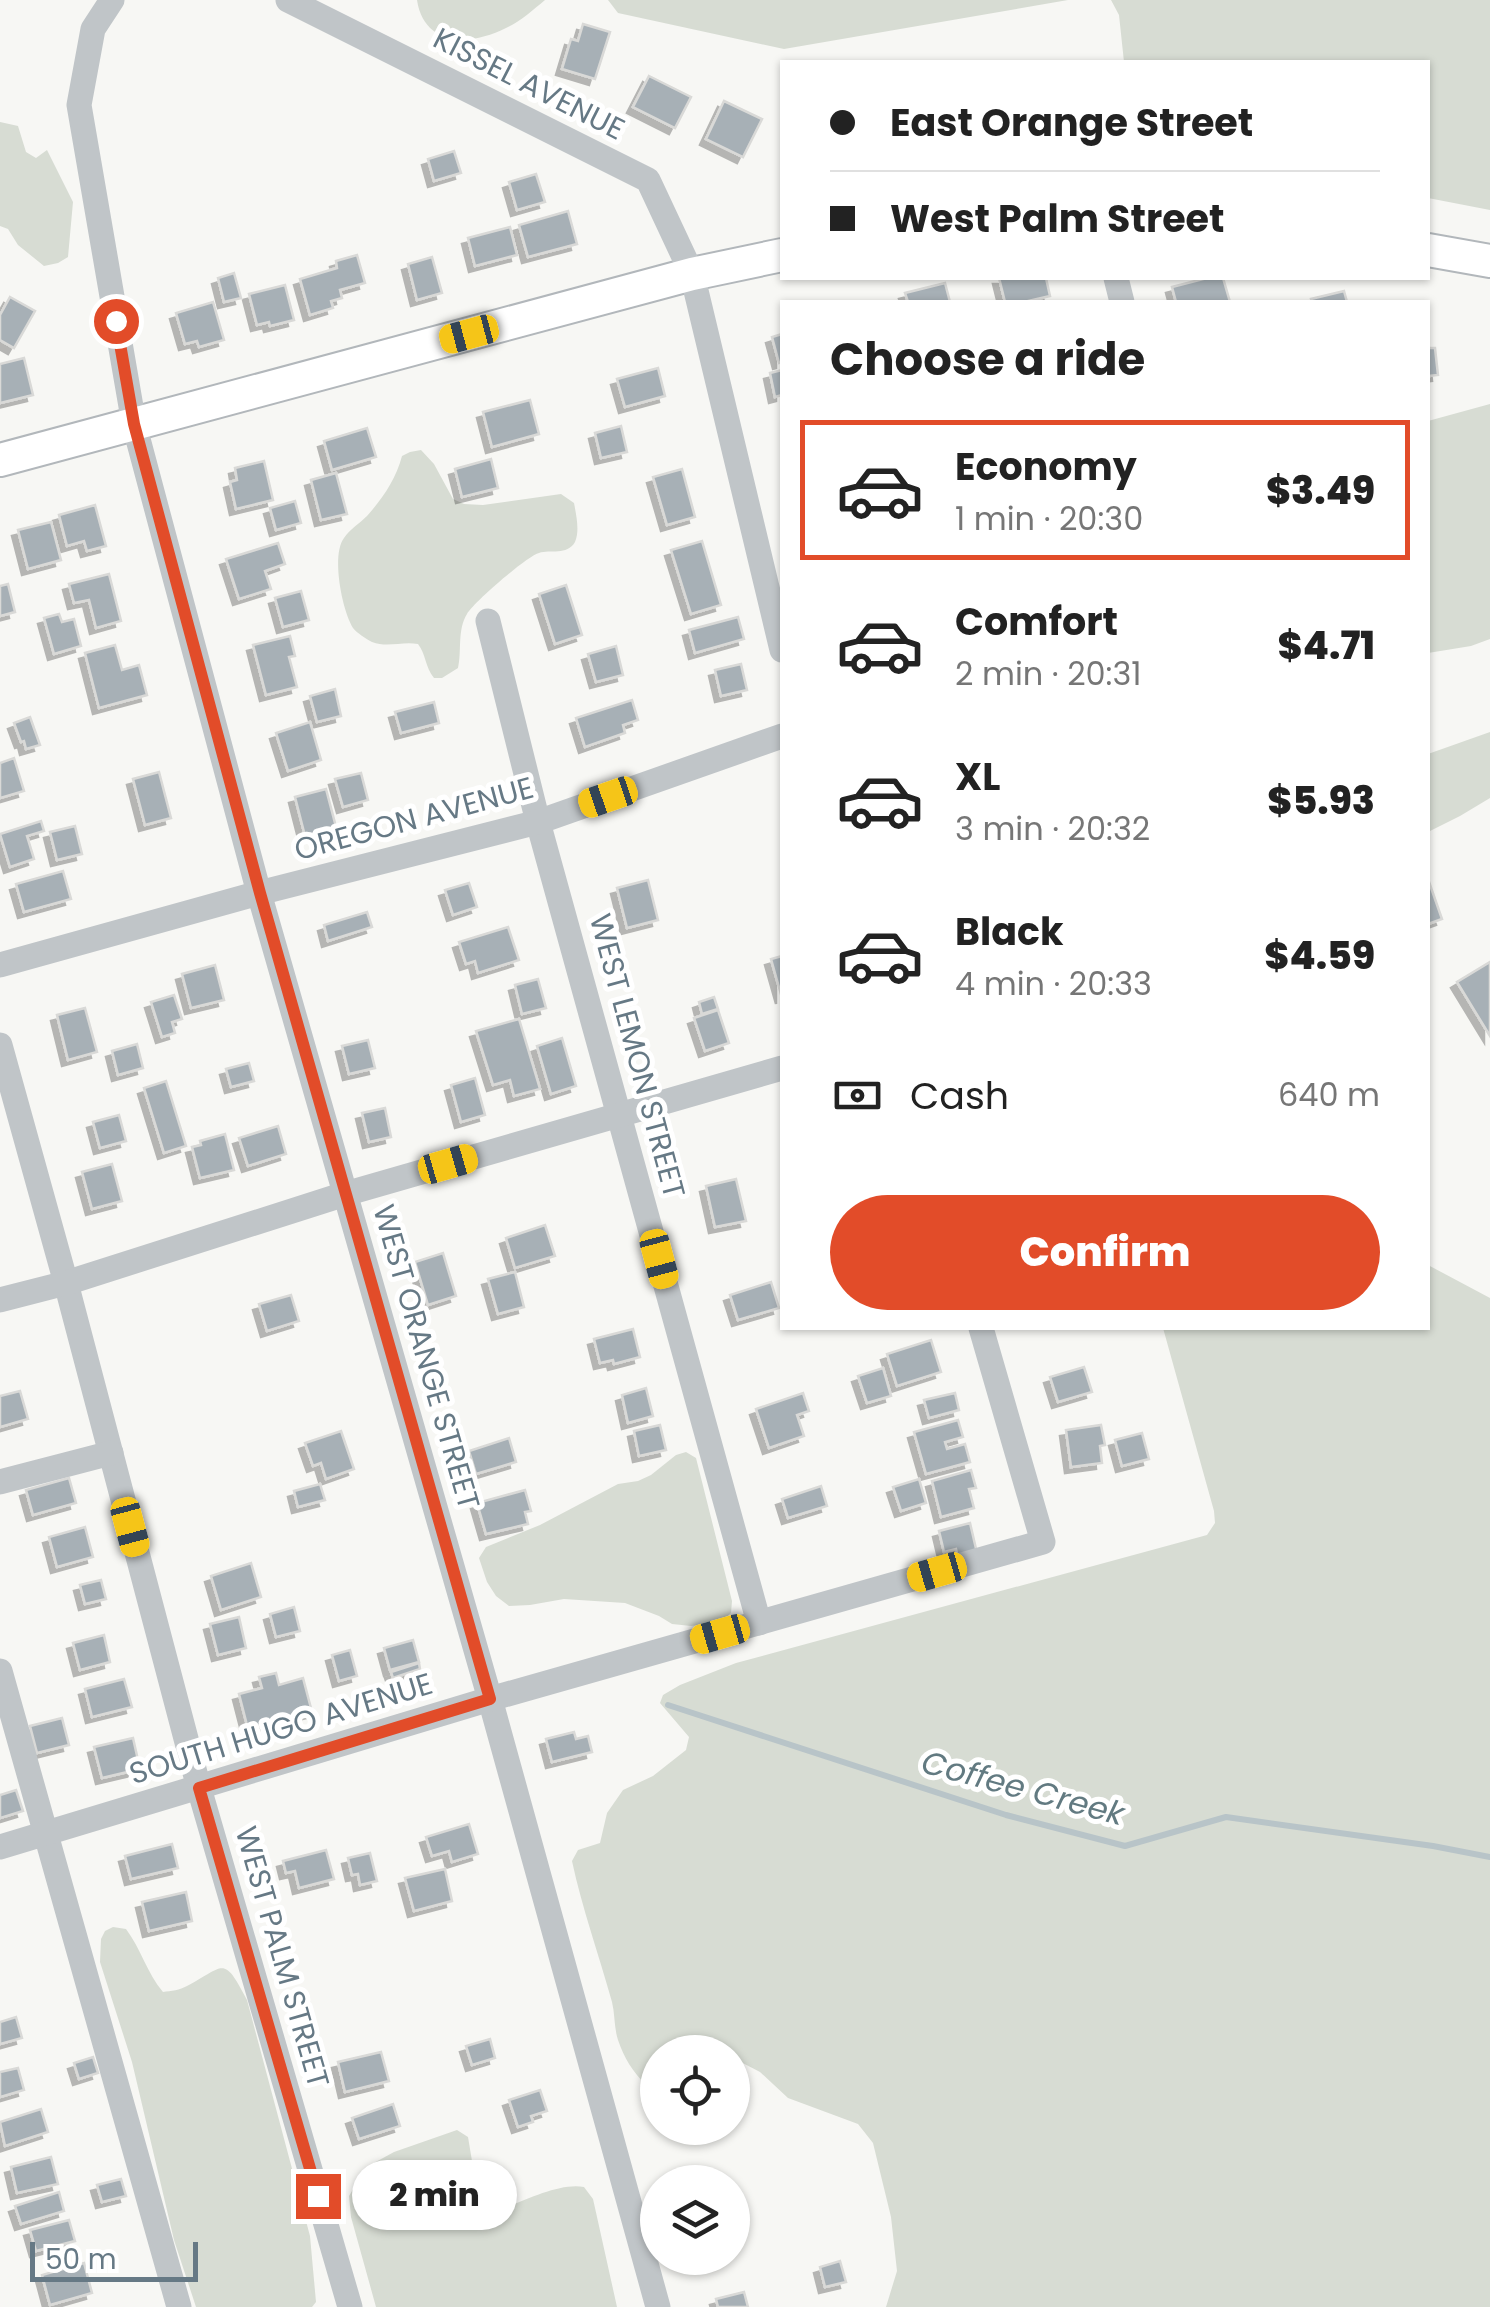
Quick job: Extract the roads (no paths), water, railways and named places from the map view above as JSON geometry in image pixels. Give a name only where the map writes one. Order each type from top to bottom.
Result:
[{"type":"main road","points":[[1430,250],[1490,261]]},
{"type":"main road","points":[[0,460],[692,274],[780,255]]},
{"type":"street","name":"WEST ORANGE STREET","points":[[112,0],[93,28],[79,106],[134,424],[260,893],[490,1699],[658,2307]]},
{"type":"street","name":"KISSEL AVENUE","points":[[288,0],[648,180],[692,274],[780,642]]},
{"type":"street","name":"WEST LEMON STREET","points":[[488,621],[538,822],[759,1623]]},
{"type":"street","name":"OREGON AVENUE","points":[[0,964],[538,822],[780,737]]},
{"type":"street","name":"WEST PALM STREET","points":[[0,1045],[199,1788],[350,2307]]},
{"type":"street","points":[[0,1300],[66,1283],[345,1194],[780,1069]]},
{"type":"street","name":"SOUTH HUGO AVENUE","points":[[0,1847],[490,1699],[1044,1542],[982,1330]]},
{"type":"street","points":[[0,1482],[110,1453]]},
{"type":"street","points":[[0,1671],[179,2307]]},
{"type":"waterway","name":"Coffee Creek","points":[[668,1705],[1006,1815],[1125,1846],[1226,1817],[1490,1857]]}]
